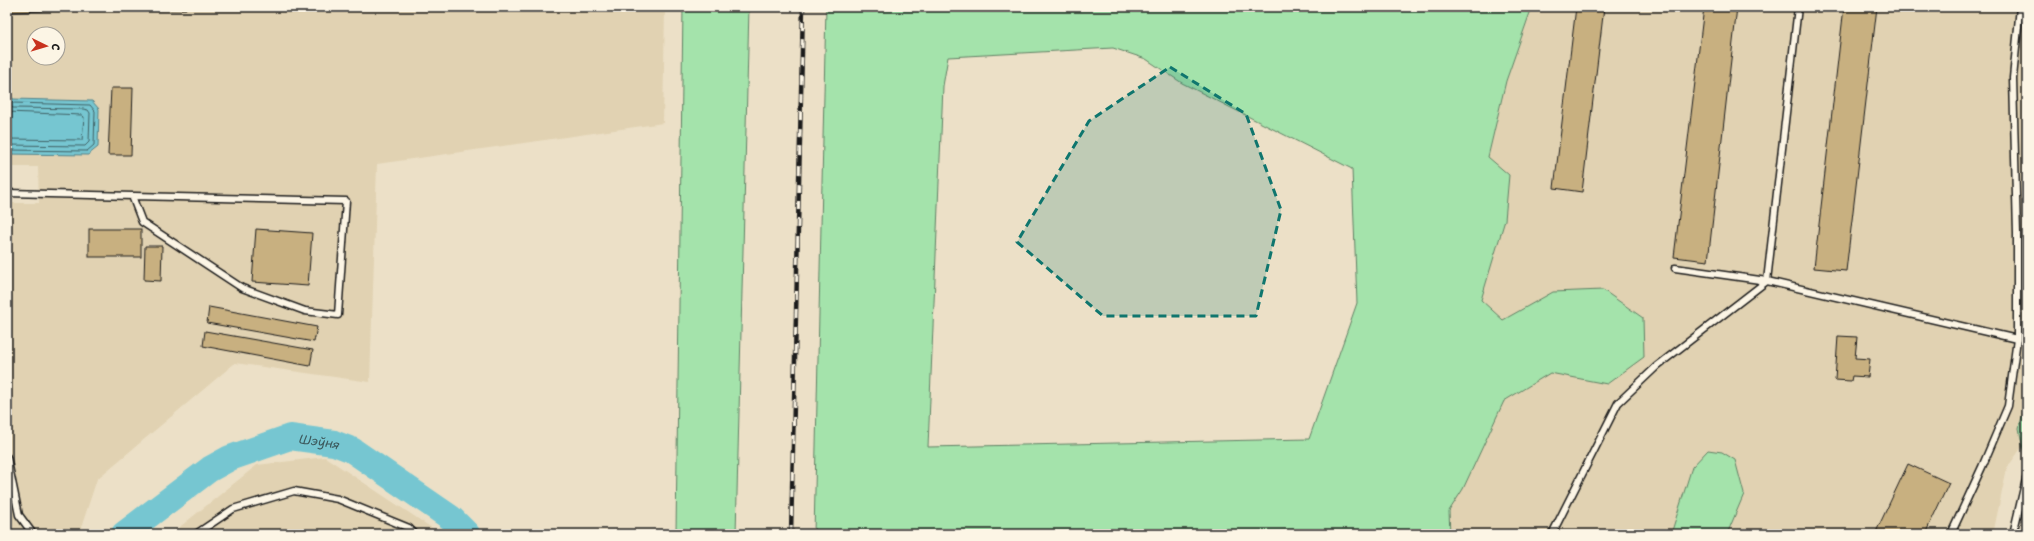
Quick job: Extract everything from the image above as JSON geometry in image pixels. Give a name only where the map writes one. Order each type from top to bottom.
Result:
[{"type":"lane","points":[[1552,534],[1618,403],[1657,366],[1767,281],[1798,7]]},
{"type":"lane","points":[[1951,534],[2008,406],[2017,339],[2017,234],[2013,78],[2020,7]]},
{"type":"lane","points":[[7,193],[346,200],[338,315],[305,311],[242,288],[142,222],[132,196]]},
{"type":"lane","points":[[1675,268],[1767,281],[2017,339]]},
{"type":"lane","points":[[7,457],[19,515],[33,534]]},
{"type":"lane","points":[[2013,534],[2027,475]]},
{"type":"lane","points":[[196,534],[233,509],[294,491],[338,499],[409,528],[415,534]]},
{"type":"highlighted area","points":[[1170,67],[1246,114],[1281,210],[1256,316],[1103,316],[1017,242],[1089,121]]},
{"type":"shaded area","points":[[7,7],[665,7],[663,123],[377,164],[370,382],[235,363],[97,479],[79,534],[7,534],[7,203],[39,203],[38,167],[7,167]]},
{"type":"shaded area","points":[[1532,7],[2027,7],[2027,440],[2007,468],[1993,534],[1450,534],[1439,365],[1506,81]]},
{"type":"shaded area","points":[[325,457],[441,534],[171,534],[257,465]]},
{"type":"green space","points":[[683,7],[749,7],[736,534],[676,533]]},
{"type":"green space","points":[[826,7],[1532,7],[1506,81],[1488,157],[1509,175],[1505,220],[1481,300],[1503,320],[1553,292],[1603,290],[1643,318],[1644,357],[1607,384],[1550,373],[1504,401],[1463,489],[1449,511],[1450,534],[814,534]],"holes":[[[1113,48],[1146,59],[1182,83],[1352,169],[1357,303],[1309,439],[928,447],[943,86],[948,57]]]},
{"type":"green space","points":[[2027,399],[2027,469],[2019,428]]},
{"type":"green space","points":[[1708,450],[1722,452],[1735,460],[1744,494],[1727,534],[1671,534],[1692,467]]},
{"type":"water","points":[[7,88],[13,99],[92,101],[99,109],[98,147],[88,155],[7,154]]},
{"type":"building","points":[[7,7],[43,7],[43,11],[7,12]]},
{"type":"building","points":[[158,7],[186,7],[186,9],[158,10]]},
{"type":"building","points":[[1576,7],[1604,7],[1582,192],[1554,188]]},
{"type":"building","points":[[1704,7],[1737,7],[1708,261],[1674,257]]},
{"type":"building","points":[[1844,7],[1877,7],[1846,271],[1814,268]]},
{"type":"building","points":[[111,88],[133,88],[131,155],[108,155]]},
{"type":"building","points":[[89,229],[141,229],[141,257],[89,257]]},
{"type":"building","points":[[256,229],[312,233],[308,286],[252,282]]},
{"type":"building","points":[[145,246],[162,246],[161,281],[144,280]]},
{"type":"building","points":[[209,307],[317,327],[314,342],[207,323]]},
{"type":"building","points":[[205,331],[313,350],[310,366],[203,346]]},
{"type":"building","points":[[1838,336],[1857,337],[1855,358],[1870,359],[1868,377],[1852,376],[1851,381],[1835,380]]},
{"type":"building","points":[[1908,464],[1949,483],[1925,534],[1875,534]]},
{"type":"waterway","name":"Шэўня","points":[[124,534],[210,469],[230,458],[290,437],[334,443],[352,450],[451,518],[467,534]]},
{"type":"railway","points":[[791,534],[803,7]]}]
